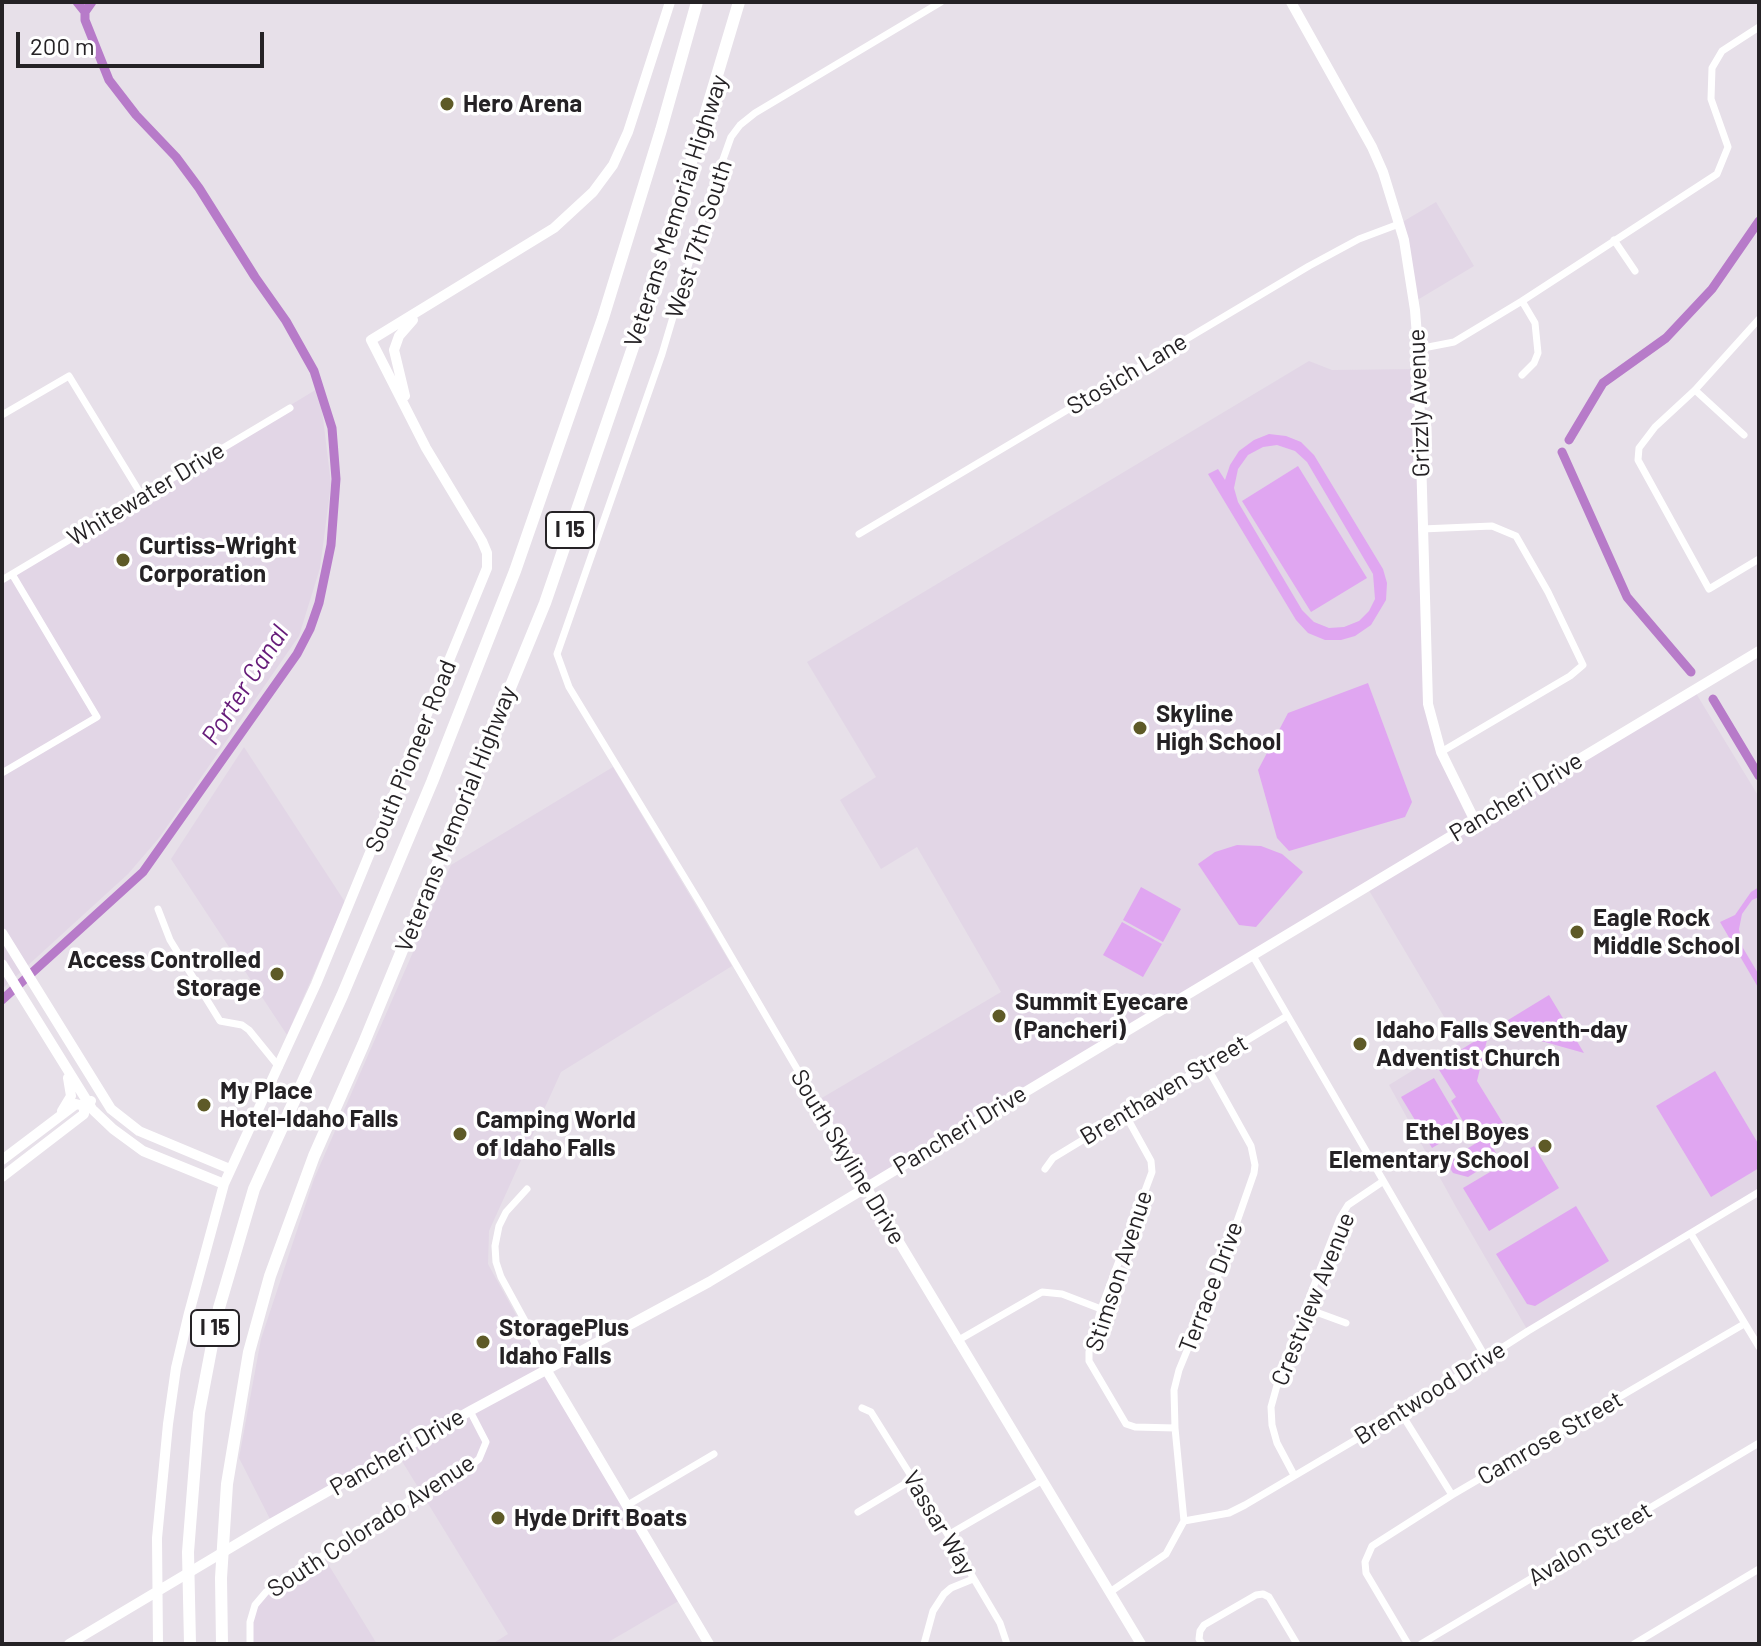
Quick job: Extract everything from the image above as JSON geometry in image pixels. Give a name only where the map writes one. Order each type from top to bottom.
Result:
[{"type":"highway","name":"Veterans Memorial Highway","points":[[190,1644],[188,1552],[199,1413],[219,1308],[250,1203],[432,782],[515,571],[603,318],[697,2]]},
{"type":"highway","name":"Veterans Memorial Highway","points":[[222,1644],[221,1578],[227,1484],[249,1352],[270,1276],[314,1156],[545,603],[653,289],[739,2]]},
{"type":"street","name":"South Pioneer Road","points":[[158,1644],[157,1538],[176,1368],[224,1184],[316,984],[487,568],[487,553],[482,541],[409,414],[371,340],[554,228],[593,192],[613,165],[628,132],[670,2]]},
{"type":"street","name":"West 17th South","points":[[560,668],[557,654],[561,636],[662,354],[704,213],[731,137],[755,113],[941,2]]},
{"type":"street","name":"Grizzly Avenue","points":[[1291,2],[1372,147],[1399,224],[1411,278],[1418,349],[1428,704],[1441,752],[1475,821]]},
{"type":"street","points":[[1418,349],[1454,342],[1717,174],[1728,147],[1711,99],[1712,68],[1722,51],[1759,27]]},
{"type":"street","name":"Stosich Lane","points":[[859,534],[1309,266],[1359,239],[1399,224]]},
{"type":"street","points":[[1614,240],[1635,271]]},
{"type":"street","points":[[1522,301],[1535,323],[1538,353],[1534,363],[1522,375]]},
{"type":"street","points":[[409,414],[395,357],[396,343],[406,326],[428,305]]},
{"type":"street","points":[[1759,319],[1695,390],[1655,427],[1639,448],[1638,460],[1709,589],[1759,559]]},
{"type":"street","points":[[2,415],[69,376],[142,496]]},
{"type":"street","points":[[1695,390],[1744,435]]},
{"type":"street","name":"Whitewater Drive","points":[[2,580],[290,408]]},
{"type":"street","points":[[1422,529],[1492,526],[1516,536],[1548,592],[1583,665],[1570,676],[1441,752]]},
{"type":"street","points":[[2,773],[97,717],[12,574]]},
{"type":"street","name":"Pancheri Drive","points":[[69,1644],[272,1523],[470,1411],[709,1282],[1759,651]]},
{"type":"street","name":"South Skyline Drive","points":[[560,668],[957,1341],[1141,1644]]},
{"type":"street","points":[[158,909],[170,940],[220,1021],[242,1025],[249,1030],[279,1067]]},
{"type":"street","points":[[2,933],[111,1109],[139,1131],[230,1169]]},
{"type":"street","points":[[1253,956],[1486,1358]]},
{"type":"street","points":[[2,964],[86,1104],[143,1151],[224,1184]]},
{"type":"street","name":"Brenthaven Street","points":[[1045,1169],[1053,1158],[1287,1016]]},
{"type":"street","points":[[52,1123],[68,1104],[71,1093],[61,1062]]},
{"type":"street","name":"Terrace Drive","points":[[1184,1521],[1174,1390],[1254,1173],[1251,1146],[1206,1065]]},
{"type":"street","points":[[2,1160],[76,1104],[86,1104],[100,1094]]},
{"type":"street","points":[[2,1177],[82,1116],[86,1104]]},
{"type":"street","name":"Stimson Avenue","points":[[1125,1114],[1151,1161],[1152,1172],[1101,1309],[1089,1361],[1126,1424],[1175,1428]]},
{"type":"street","name":"Crestview Avenue","points":[[1294,1475],[1277,1443],[1272,1425],[1271,1407],[1281,1371],[1348,1205],[1382,1182]]},
{"type":"street","points":[[527,1189],[506,1212],[499,1226],[496,1262],[505,1287],[525,1321],[547,1371],[709,1644]]},
{"type":"street","name":"Brentwood Drive","points":[[1184,1521],[1229,1513],[1401,1413],[1759,1192]]},
{"type":"street","points":[[1691,1234],[1759,1347]]},
{"type":"street","points":[[957,1341],[1042,1292],[1062,1294],[1101,1309]]},
{"type":"street","points":[[1305,1308],[1346,1323]]},
{"type":"street","name":"Camrose Street","points":[[1408,1644],[1366,1573],[1365,1562],[1372,1546],[1452,1495],[1744,1324]]},
{"type":"street","name":"Vassar Way","points":[[862,1408],[871,1412],[948,1535],[1000,1623],[1007,1644]]},
{"type":"street","name":"South Colorado Avenue","points":[[250,1644],[250,1622],[255,1605],[266,1592],[479,1459],[486,1442],[470,1411]]},
{"type":"street","points":[[1401,1413],[1452,1495]]},
{"type":"street","name":"Avalon Street","points":[[1421,1644],[1759,1443]]},
{"type":"street","points":[[626,1506],[714,1454]]},
{"type":"street","points":[[858,1512],[913,1479]]},
{"type":"street","points":[[948,1535],[1041,1481]]},
{"type":"street","points":[[1110,1592],[1166,1554],[1184,1521]]},
{"type":"street","points":[[1634,1644],[1759,1569]]},
{"type":"street","points":[[924,1644],[933,1611],[944,1594],[973,1579]]},
{"type":"street","points":[[1202,1644],[1200,1631],[1204,1625],[1263,1594],[1269,1597],[1297,1644]]},
{"type":"shaded area","points":[[1436,202],[1474,266],[1414,302],[1399,224]]},
{"type":"shaded area","points":[[1309,361],[1332,370],[1418,369],[1426,684],[1441,752],[1475,821],[1694,690],[1759,797],[1759,1192],[1528,1331],[1389,1085],[1459,1042],[1367,887],[866,1187],[815,1102],[1001,992],[917,847],[881,869],[840,800],[876,777],[807,662]]},
{"type":"shaded area","points":[[317,389],[331,484],[320,568],[299,636],[159,838],[128,874],[2,989],[2,580]]},
{"type":"shaded area","points":[[1269,434],[1286,436],[1301,442],[1314,455],[1383,569],[1387,583],[1386,600],[1371,625],[1355,636],[1325,640],[1308,633],[1296,620],[1208,474],[1218,469],[1225,480],[1239,451]],"holes":[[[1277,445],[1295,451],[1307,462],[1373,574],[1375,599],[1369,611],[1359,621],[1344,627],[1329,628],[1314,622],[1302,610],[1238,502],[1234,488],[1238,469],[1248,455],[1263,447]]]},
{"type":"shaded area","points":[[1298,466],[1367,578],[1311,612],[1242,501]]},
{"type":"shaded area","points":[[1368,683],[1412,802],[1405,817],[1289,851],[1277,838],[1258,770],[1288,713]]},
{"type":"shaded area","points":[[244,747],[345,902],[287,1035],[171,859]]},
{"type":"shaded area","points":[[613,767],[732,966],[561,1072],[489,1231],[488,1264],[547,1371],[682,1599],[605,1644],[492,1644],[508,1634],[397,1453],[272,1523],[239,1458],[261,1339],[314,1179],[451,865]]},
{"type":"shaded area","points":[[1237,845],[1261,846],[1282,854],[1303,872],[1256,927],[1239,925],[1198,864],[1215,852]]},
{"type":"shaded area","points":[[1141,887],[1181,909],[1163,942],[1123,920]]},
{"type":"shaded area","points":[[1759,887],[1759,897],[1752,900],[1742,914],[1739,929],[1743,948],[1759,975],[1759,989],[1720,922],[1735,915],[1751,892]]},
{"type":"shaded area","points":[[1122,922],[1162,944],[1143,977],[1103,955]]},
{"type":"shaded area","points":[[1549,995],[1584,1053],[1495,1028]]},
{"type":"shaded area","points":[[1480,1038],[1487,1040],[1477,1081],[1509,1133],[1491,1145],[1496,1153],[1492,1162],[1468,1177],[1453,1173],[1446,1162],[1481,1140],[1472,1125],[1467,1128],[1451,1101],[1456,1097],[1436,1065]]},
{"type":"shaded area","points":[[1715,1071],[1759,1145],[1759,1168],[1711,1197],[1656,1106]]},
{"type":"shaded area","points":[[1434,1078],[1464,1129],[1432,1148],[1401,1097]]},
{"type":"shaded area","points":[[1534,1146],[1559,1188],[1489,1231],[1463,1188]]},
{"type":"shaded area","points":[[1576,1206],[1609,1261],[1535,1306],[1527,1304],[1496,1254]]},
{"type":"shaded area","points":[[322,1554],[377,1644],[250,1644],[250,1622],[266,1592]]},
{"type":"waterway","points":[[77,2],[85,12]]},
{"type":"waterway","name":"Porter Canal","points":[[2,1000],[143,872],[297,654],[319,603],[331,545],[336,479],[332,428],[314,371],[286,321],[199,188],[109,80],[85,20],[85,12],[92,2]]},
{"type":"waterway","points":[[1569,440],[1603,383],[1666,338],[1712,289],[1759,221]]},
{"type":"waterway","points":[[1562,452],[1627,597],[1691,672]]},
{"type":"waterway","points":[[1713,699],[1759,776]]},
{"type":"place","name":"Hero Arena","points":[[447,104]]},
{"type":"place","name":"Curtiss-Wright Corporation","points":[[123,560]]},
{"type":"place","name":"Skyline High School","points":[[1140,728]]},
{"type":"place","name":"Eagle Rock Middle School","points":[[1577,932]]},
{"type":"place","name":"Access Controlled Storage","points":[[277,974]]},
{"type":"place","name":"Summit Eyecare (Pancheri)","points":[[999,1016]]},
{"type":"place","name":"Idaho Falls Seventh-day Adventist Church","points":[[1360,1044]]},
{"type":"place","name":"My Place Hotel-Idaho Falls","points":[[204,1105]]},
{"type":"place","name":"Camping World of Idaho Falls","points":[[460,1134]]},
{"type":"place","name":"Ethel Boyes Elementary School","points":[[1545,1146]]},
{"type":"place","name":"StoragePlus Idaho Falls","points":[[483,1342]]},
{"type":"place","name":"Hyde Drift Boats","points":[[498,1518]]}]
